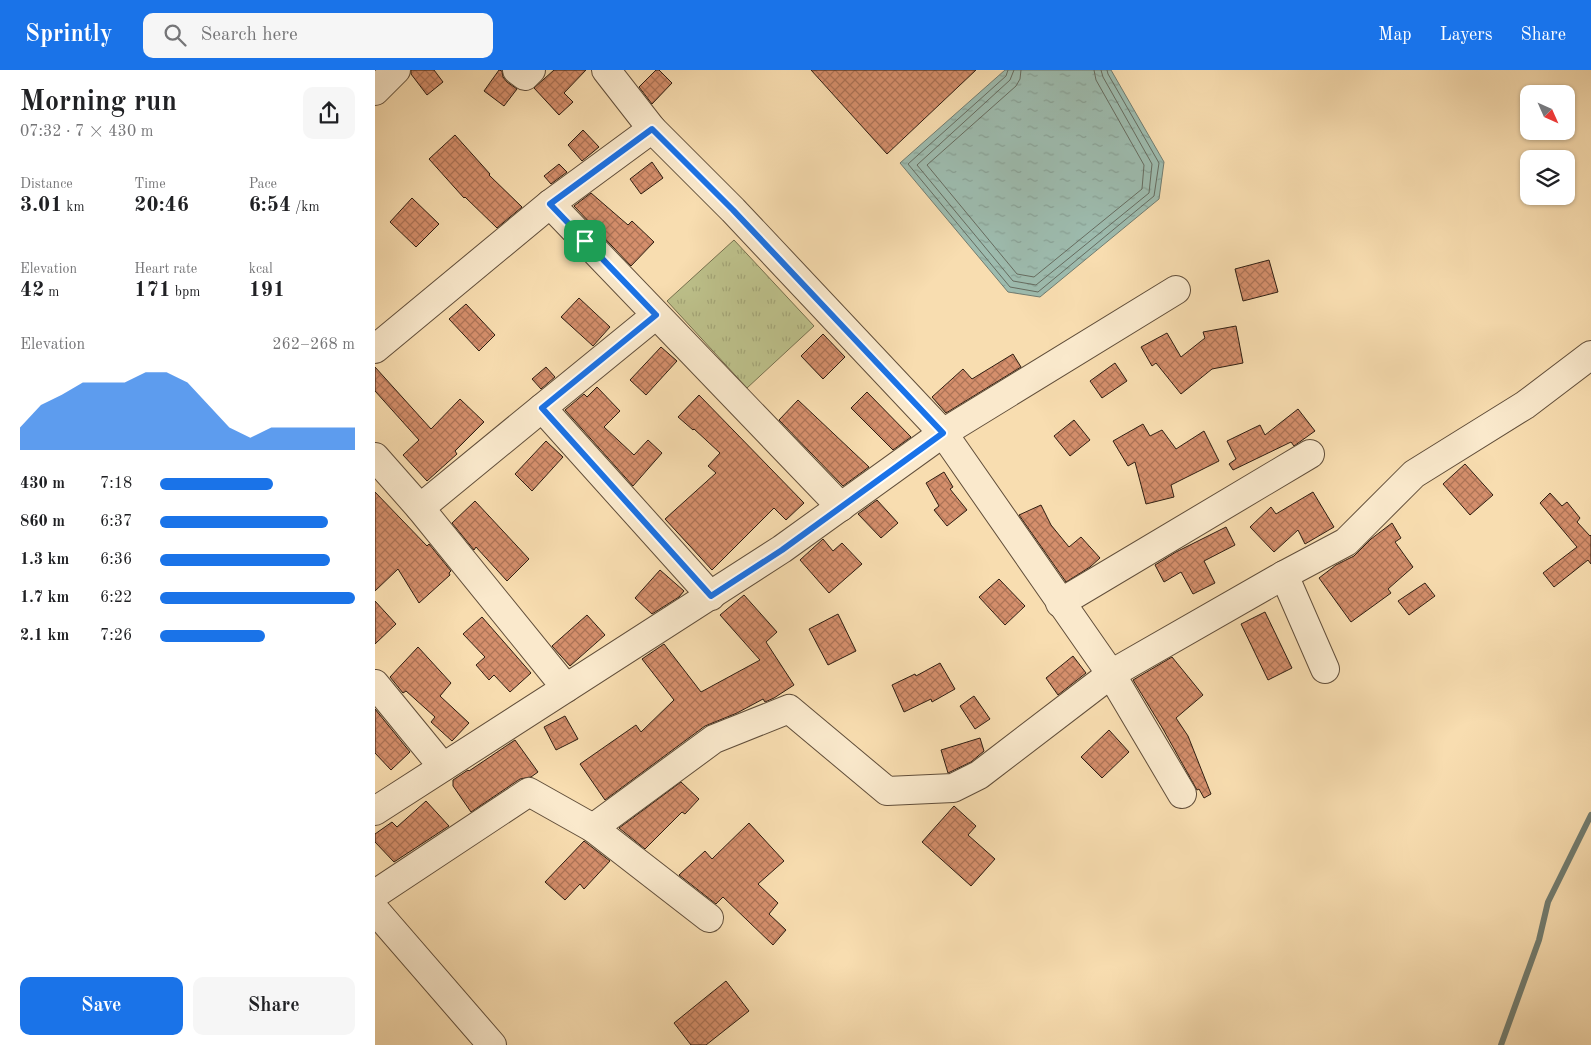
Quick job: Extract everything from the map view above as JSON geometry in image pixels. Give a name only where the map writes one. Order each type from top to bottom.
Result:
[{"type":"street","points":[[375,91],[396,70]]},
{"type":"street","points":[[517,70],[525,76],[531,70]]},
{"type":"street","points":[[606,70],[652,129],[733,210],[943,433],[1111,674],[1182,794]]},
{"type":"street","points":[[375,349],[550,204],[652,129]]},
{"type":"street","points":[[550,204],[841,507]]},
{"type":"street","points":[[375,810],[782,550],[943,433],[1176,290]]},
{"type":"street","points":[[420,508],[656,315]]},
{"type":"street","points":[[593,828],[714,739],[789,709],[887,791],[953,788],[979,775],[1111,674],[1284,575],[1346,542],[1414,474],[1525,405],[1591,355]]},
{"type":"street","points":[[542,408],[711,596]]},
{"type":"street","points":[[1060,603],[1310,454]]},
{"type":"street","points":[[375,457],[420,508],[566,688]]},
{"type":"street","points":[[1284,575],[1325,669]]},
{"type":"street","points":[[375,684],[443,767]]},
{"type":"street","points":[[375,894],[529,792],[593,828],[709,918]]},
{"type":"street","points":[[375,910],[492,1045]]},
{"type":"green space","points":[[734,240],[814,326],[747,388],[667,301]]},
{"type":"water","points":[[1005,70],[1111,70],[1164,162],[1159,199],[1040,297],[1008,292],[900,163]]},
{"type":"building","points":[[411,70],[434,70],[443,82],[427,95],[411,74]]},
{"type":"building","points":[[499,70],[502,71],[503,77],[507,82],[517,89],[504,106],[484,91]]},
{"type":"building","points":[[554,70],[586,70],[564,93],[573,102],[559,115],[534,88]]},
{"type":"building","points":[[656,70],[659,70],[672,83],[652,104],[639,87]]},
{"type":"building","points":[[811,70],[976,70],[887,154]]},
{"type":"building","points":[[583,130],[599,147],[582,161],[568,145]]},
{"type":"building","points":[[455,135],[489,175],[522,207],[497,228],[464,198],[429,159]]},
{"type":"building","points":[[652,162],[663,178],[641,194],[630,179]]},
{"type":"building","points":[[559,164],[567,172],[551,184],[544,176]]},
{"type":"building","points":[[591,193],[628,225],[632,221],[654,242],[631,266],[574,206]]},
{"type":"building","points":[[412,198],[439,224],[416,247],[390,222]]},
{"type":"building","points":[[1269,260],[1278,292],[1243,301],[1235,269]]},
{"type":"building","points":[[579,298],[610,327],[593,346],[561,317]]},
{"type":"building","points":[[466,304],[495,335],[479,351],[449,319]]},
{"type":"building","points":[[1236,326],[1243,363],[1212,369],[1181,394],[1156,363],[1152,366],[1141,347],[1167,333],[1181,357],[1205,338],[1203,332]]},
{"type":"building","points":[[823,334],[845,357],[823,379],[801,356]]},
{"type":"building","points":[[661,347],[677,361],[646,395],[630,380]]},
{"type":"building","points":[[1013,354],[1021,367],[946,413],[932,397],[963,369],[972,379]]},
{"type":"building","points":[[1115,363],[1127,381],[1102,398],[1090,381]]},
{"type":"building","points":[[375,367],[431,429],[460,399],[484,422],[455,451],[457,454],[427,481],[403,455],[419,440],[375,391]]},
{"type":"building","points":[[546,367],[555,377],[541,389],[532,379]]},
{"type":"building","points":[[597,387],[620,411],[604,427],[634,455],[648,440],[662,453],[633,486],[565,410],[584,394],[587,397]]},
{"type":"building","points":[[867,392],[911,437],[893,450],[851,408]]},
{"type":"building","points":[[699,395],[804,503],[786,520],[774,508],[712,570],[665,519],[716,473],[708,466],[720,453],[678,417]]},
{"type":"building","points":[[798,400],[869,467],[843,486],[779,420]]},
{"type":"building","points":[[1298,409],[1315,431],[1294,446],[1291,442],[1233,470],[1229,464],[1236,459],[1227,441],[1260,425],[1265,435]]},
{"type":"building","points":[[1074,420],[1090,440],[1070,456],[1054,436]]},
{"type":"building","points":[[1143,424],[1150,436],[1162,430],[1176,449],[1204,431],[1219,461],[1171,485],[1174,497],[1146,504],[1135,462],[1128,466],[1113,441]]},
{"type":"building","points":[[546,441],[563,457],[532,491],[515,474]]},
{"type":"building","points":[[1465,464],[1493,495],[1470,515],[1443,484]]},
{"type":"building","points":[[944,472],[953,487],[950,489],[967,510],[947,526],[934,510],[939,506],[926,483]]},
{"type":"building","points":[[375,492],[427,546],[429,544],[451,571],[450,575],[419,603],[398,569],[375,591]]},
{"type":"building","points":[[1313,492],[1334,527],[1305,544],[1298,530],[1274,552],[1250,527],[1271,507],[1276,514]]},
{"type":"building","points":[[1550,493],[1562,506],[1567,502],[1580,518],[1577,522],[1591,535],[1591,564],[1588,560],[1554,587],[1543,573],[1577,547],[1540,503]]},
{"type":"building","points":[[877,500],[898,523],[881,538],[858,514]]},
{"type":"building","points":[[475,501],[529,559],[507,581],[476,547],[474,550],[452,523]]},
{"type":"building","points":[[1041,505],[1051,525],[1069,547],[1081,537],[1100,558],[1090,567],[1066,582],[1019,515]]},
{"type":"building","points":[[1392,523],[1401,538],[1395,542],[1413,567],[1388,589],[1391,593],[1351,622],[1319,578],[1336,565],[1354,556],[1371,539]]},
{"type":"building","points":[[1226,527],[1235,545],[1204,561],[1215,583],[1193,594],[1181,572],[1164,582],[1155,565],[1176,552]]},
{"type":"building","points":[[823,539],[833,551],[842,543],[862,564],[829,593],[800,560]]},
{"type":"building","points":[[660,570],[684,591],[679,597],[652,614],[635,598]]},
{"type":"building","points":[[999,579],[1025,606],[1005,625],[979,597]]},
{"type":"building","points":[[1425,583],[1435,596],[1409,615],[1398,601]]},
{"type":"building","points":[[744,595],[777,632],[766,642],[794,685],[774,698],[765,702],[763,699],[737,713],[705,726],[605,800],[580,764],[636,725],[641,732],[674,700],[642,659],[664,644],[701,692],[760,660],[720,615]]},
{"type":"building","points":[[375,601],[396,624],[375,644]]},
{"type":"building","points":[[1265,612],[1292,668],[1268,680],[1241,624]]},
{"type":"building","points":[[838,614],[856,651],[828,665],[809,629]]},
{"type":"building","points":[[587,615],[605,635],[570,666],[552,646]]},
{"type":"building","points":[[482,617],[531,673],[510,692],[494,675],[489,680],[476,665],[485,657],[463,634]]},
{"type":"building","points":[[418,647],[451,683],[440,696],[469,723],[452,741],[431,722],[435,717],[406,691],[403,693],[390,677]]},
{"type":"building","points":[[1073,656],[1086,673],[1058,695],[1046,678]]},
{"type":"building","points":[[1172,657],[1203,695],[1176,718],[1188,736],[1211,794],[1204,798],[1199,789],[1197,790],[1133,680]]},
{"type":"building","points":[[940,663],[955,689],[932,702],[931,699],[904,712],[892,685],[915,674],[916,676]]},
{"type":"building","points":[[974,696],[990,719],[975,729],[960,706]]},
{"type":"building","points":[[375,709],[410,752],[391,770],[375,753]]},
{"type":"building","points":[[565,716],[578,739],[556,750],[544,727]]},
{"type":"building","points":[[1109,730],[1129,752],[1102,778],[1081,757]]},
{"type":"building","points":[[980,738],[984,751],[971,762],[948,773],[941,750]]},
{"type":"building","points":[[515,740],[538,772],[531,777],[520,779],[471,812],[453,786],[453,780]]},
{"type":"building","points":[[681,782],[699,799],[685,814],[682,812],[645,849],[619,828]]},
{"type":"building","points":[[426,801],[449,826],[394,862],[375,842],[375,834],[392,822],[397,827]]},
{"type":"building","points":[[954,806],[976,826],[968,835],[995,859],[971,886],[922,842]]},
{"type":"building","points":[[749,823],[784,861],[758,884],[778,903],[769,914],[786,930],[773,945],[723,897],[716,904],[679,875],[705,851],[712,859]]},
{"type":"building","points":[[584,841],[610,861],[584,889],[580,884],[565,900],[545,882]]},
{"type":"building","points":[[726,981],[749,1011],[706,1045],[691,1045],[674,1023]]},
{"type":"waterway","points":[[1501,1045],[1539,940],[1548,902],[1591,815]]},
{"type":"route","points":[[652,129],[733,210],[943,433],[782,550],[711,596],[542,408],[656,315],[585,241],[550,204],[652,129]]}]
